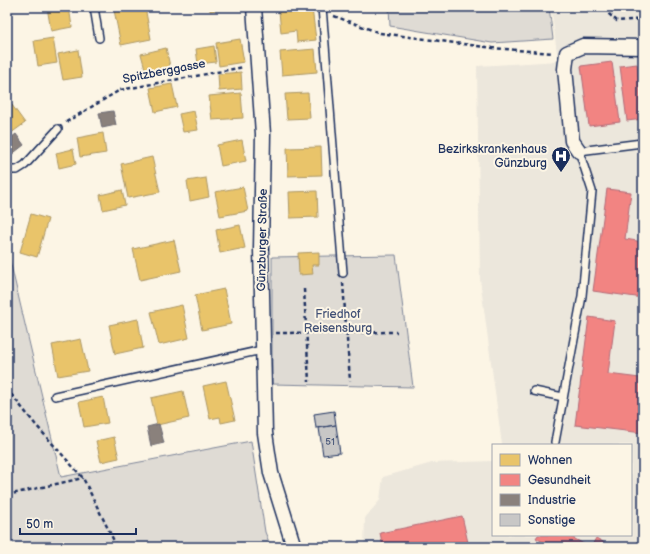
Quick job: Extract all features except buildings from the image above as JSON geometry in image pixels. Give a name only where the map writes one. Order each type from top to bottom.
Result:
[{"type":"street","name":"Günzburger Straße","points":[[254,7],[263,134],[261,249],[265,433],[271,473],[294,547]]},
{"type":"street","points":[[578,152],[572,141],[565,69],[567,53],[583,46],[643,47]]},
{"type":"lane","points":[[94,7],[99,38]]},
{"type":"lane","points":[[322,8],[343,273]]},
{"type":"lane","points":[[7,168],[9,170],[17,170],[25,165],[58,129]]},
{"type":"lane","points":[[555,442],[582,296],[592,191],[578,152],[642,143]]},
{"type":"lane","points":[[56,396],[262,350]]},
{"type":"lane","points":[[534,391],[563,397]]},
{"type":"path","points":[[607,7],[609,14],[617,21],[643,19]]},
{"type":"path","points":[[322,8],[334,16],[380,33],[493,48],[567,53]]},
{"type":"path","name":"Spitzberggasse","points":[[58,129],[70,118],[120,90],[259,64]]},
{"type":"path","points":[[343,273],[350,381]]},
{"type":"path","points":[[304,289],[305,333],[309,382]]},
{"type":"path","points":[[262,333],[397,332]]},
{"type":"path","points":[[7,389],[35,424],[83,478],[117,547]]},
{"type":"path","points":[[7,495],[83,478]]},
{"type":"shaded area","name":"Bezirkskrankenhaus Günzburg","points":[[551,7],[643,7],[643,547],[364,547],[365,518],[380,500],[383,477],[432,463],[492,461],[492,536],[632,536],[632,444],[502,444],[480,279],[477,66],[558,61]]},
{"type":"green space","points":[[389,7],[549,7],[553,39],[492,43],[390,26]]},
{"type":"green space","points":[[7,248],[61,477],[251,441],[265,532],[271,547],[7,547]]},
{"type":"green space","name":"Friedhof Reisensburg","points":[[396,255],[413,387],[272,384],[272,257]]},
{"type":"place","name":"Bezirkskrankenhaus Günzburg","points":[[561,173]]}]
